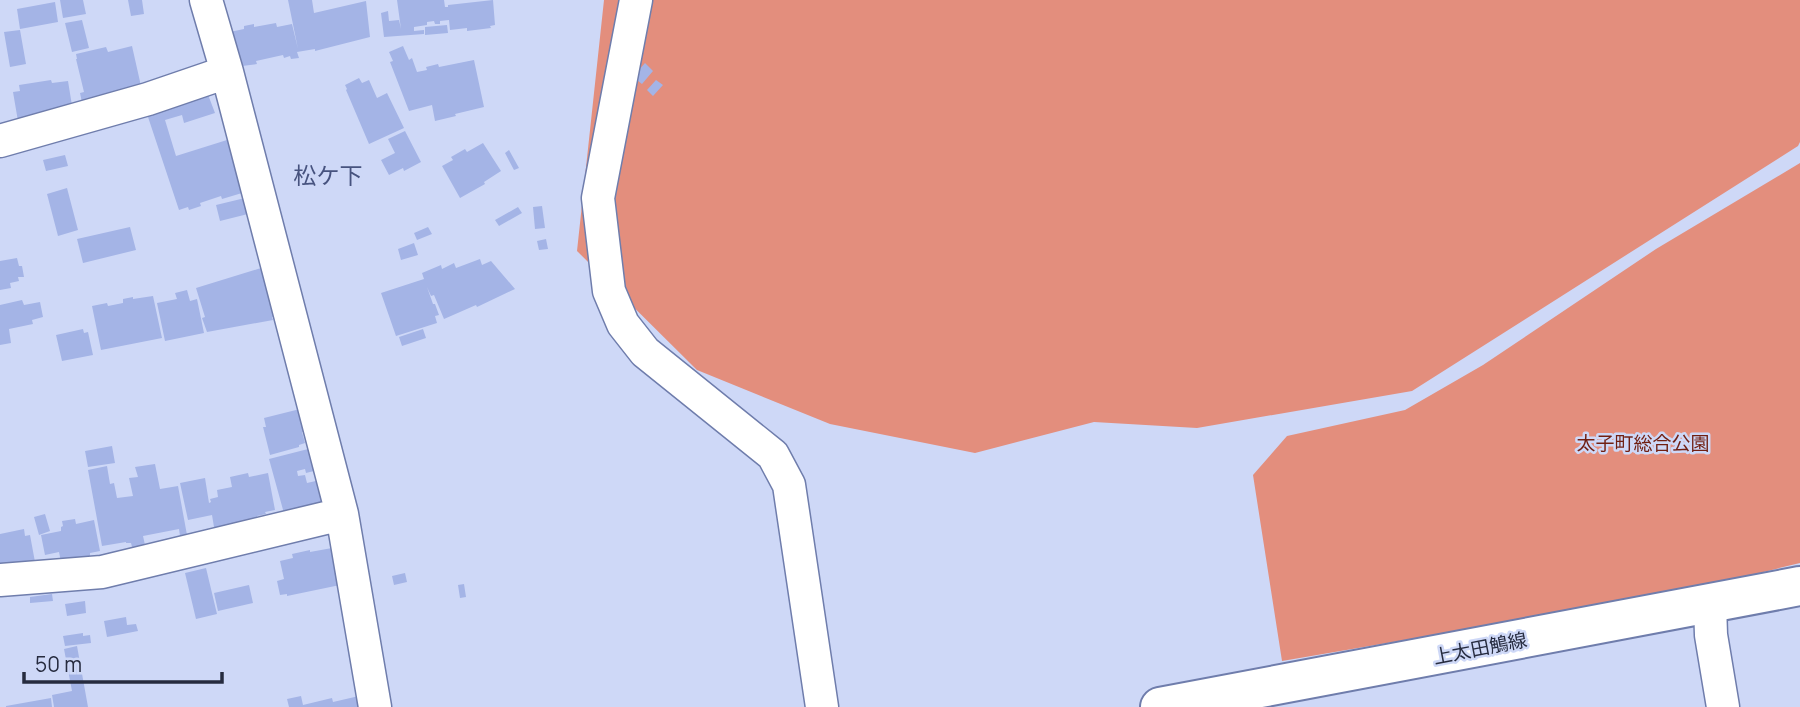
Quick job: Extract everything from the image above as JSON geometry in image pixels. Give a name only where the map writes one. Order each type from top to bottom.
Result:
[{"type":"main road","name":"上太田鵤線","points":[[1160,707],[1296,695],[1800,586]]},
{"type":"street","points":[[206,0],[228,72],[342,514],[375,707]]},
{"type":"street","points":[[636,0],[598,198],[609,291],[623,324],[645,352],[773,455],[789,485],[822,707]]},
{"type":"street","points":[[0,141],[148,99],[228,72]]},
{"type":"street","points":[[0,580],[102,572],[342,514]]},
{"type":"street","points":[[1710,604],[1711,635],[1723,707]]},
{"type":"green space","points":[[604,0],[1800,0],[1800,142],[1798,146],[1412,391],[1197,428],[1094,422],[975,453],[830,424],[697,370],[577,251]]},
{"type":"green space","name":"太子町総合公園","points":[[1800,163],[1800,563],[1673,594],[1282,661],[1253,475],[1287,436],[1405,410],[1483,365],[1656,249]]},
{"type":"building","points":[[60,0],[83,0],[86,14],[63,18]]},
{"type":"building","points":[[128,0],[142,0],[144,14],[131,16]]},
{"type":"building","points":[[288,0],[312,0],[314,13],[366,1],[370,37],[315,51],[297,52],[299,58],[284,58],[283,55],[256,61],[257,64],[242,66],[241,63],[231,66],[225,33],[244,29],[244,26],[276,23],[277,27],[292,24],[298,49]]},
{"type":"building","points":[[397,0],[444,0],[445,7],[448,7],[493,0],[495,25],[467,31],[467,28],[450,30],[449,20],[440,21],[440,24],[435,24],[434,21],[414,27],[414,31],[424,30],[424,34],[384,37],[381,13],[388,11],[389,21],[399,20],[401,29]]},
{"type":"building","points":[[55,2],[58,22],[20,29],[17,9]]},
{"type":"building","points":[[82,20],[89,48],[72,52],[65,23]]},
{"type":"building","points":[[447,25],[448,33],[425,35],[425,27]]},
{"type":"building","points":[[20,30],[26,64],[10,67],[4,32]]},
{"type":"building","points":[[132,46],[141,86],[84,112],[80,93],[84,92],[76,54],[106,47],[108,52]]},
{"type":"building","points":[[403,46],[409,60],[412,58],[417,72],[438,64],[439,67],[474,60],[484,107],[435,121],[432,105],[409,111],[390,62],[393,61],[389,52]]},
{"type":"building","points":[[645,63],[653,71],[642,84],[633,77]]},
{"type":"building","points":[[359,78],[362,83],[369,80],[377,98],[387,93],[404,128],[369,144],[345,85]]},
{"type":"building","points":[[51,80],[52,83],[68,81],[74,118],[19,127],[13,92],[20,91],[19,85]]},
{"type":"building","points":[[656,80],[663,85],[653,96],[647,90]]},
{"type":"building","points":[[207,92],[215,113],[184,123],[182,115],[165,120],[176,156],[227,140],[243,189],[242,193],[222,199],[221,196],[189,210],[188,207],[179,210],[146,111]]},
{"type":"building","points":[[405,131],[421,162],[389,175],[381,160],[395,153],[388,139]]},
{"type":"building","points":[[483,143],[501,171],[460,198],[442,166],[465,149],[467,152]]},
{"type":"building","points":[[509,150],[519,168],[514,170],[505,153]]},
{"type":"building","points":[[65,155],[68,166],[46,171],[43,160]]},
{"type":"building","points":[[67,188],[78,230],[58,236],[47,194]]},
{"type":"building","points":[[245,198],[248,214],[220,221],[216,205]]},
{"type":"building","points":[[542,206],[545,228],[535,229],[533,207]]},
{"type":"building","points":[[518,207],[522,213],[499,226],[495,220]]},
{"type":"building","points":[[130,227],[136,250],[83,263],[77,239]]},
{"type":"building","points":[[428,227],[432,234],[417,240],[414,233]]},
{"type":"building","points":[[546,239],[548,249],[539,250],[537,241]]},
{"type":"building","points":[[414,243],[418,255],[401,260],[398,249]]},
{"type":"building","points":[[17,258],[24,277],[18,277],[19,281],[10,283],[11,288],[0,290],[0,261]]},
{"type":"building","points":[[480,259],[482,265],[491,261],[515,289],[444,319],[434,295],[431,296],[427,287],[439,315],[435,316],[437,323],[396,336],[381,293],[424,279],[422,273],[441,265],[442,269],[454,263],[456,268]]},
{"type":"building","points":[[261,268],[276,316],[272,317],[273,320],[207,332],[196,288]]},
{"type":"building","points":[[187,290],[190,301],[197,299],[204,333],[165,341],[157,303],[177,299],[175,293]]},
{"type":"building","points":[[153,296],[162,338],[101,350],[92,306],[107,303],[108,306],[123,303],[123,299]]},
{"type":"building","points":[[22,300],[24,305],[40,302],[43,317],[32,320],[33,324],[9,329],[11,343],[0,345],[0,305]]},
{"type":"building","points":[[83,329],[84,333],[88,332],[93,355],[62,361],[56,335]]},
{"type":"building","points":[[423,329],[426,338],[402,346],[399,337]]},
{"type":"building","points":[[300,409],[305,443],[270,455],[263,427],[266,427],[264,418]]},
{"type":"building","points":[[112,446],[115,463],[88,467],[85,451]]},
{"type":"building","points":[[312,448],[318,470],[306,473],[305,469],[297,471],[298,476],[305,475],[307,483],[320,480],[327,506],[285,517],[269,459]]},
{"type":"building","points":[[155,464],[160,489],[178,486],[187,535],[180,536],[179,529],[143,536],[145,545],[132,547],[131,543],[126,542],[102,546],[88,470],[107,466],[110,484],[114,483],[117,498],[133,496],[129,478],[138,477],[135,467]]},
{"type":"building","points":[[248,473],[249,477],[268,473],[275,510],[257,516],[257,520],[215,533],[212,515],[188,520],[180,483],[205,478],[209,503],[210,499],[218,497],[217,490],[232,487],[230,477]]},
{"type":"building","points":[[45,514],[50,531],[39,535],[34,517]]},
{"type":"building","points":[[75,519],[76,524],[94,520],[100,551],[61,562],[59,552],[45,555],[41,535],[61,531],[62,521]]},
{"type":"building","points":[[24,529],[25,536],[30,535],[35,562],[0,569],[0,534]]},
{"type":"building","points":[[332,548],[340,585],[287,596],[280,595],[277,581],[284,579],[280,561],[293,558],[292,554]]},
{"type":"building","points":[[206,568],[217,614],[196,619],[185,573]]},
{"type":"building","points":[[405,573],[407,582],[394,585],[392,576]]},
{"type":"building","points":[[464,584],[466,597],[460,598],[458,585]]},
{"type":"building","points":[[249,585],[253,603],[218,611],[214,593]]},
{"type":"building","points":[[52,594],[53,601],[30,603],[30,597]]},
{"type":"building","points":[[85,601],[86,613],[67,616],[65,604]]},
{"type":"building","points":[[126,617],[127,625],[136,624],[138,631],[107,637],[104,621]]},
{"type":"building","points":[[83,633],[83,636],[90,635],[91,643],[65,646],[63,636]]},
{"type":"building","points":[[77,646],[88,707],[54,707],[52,695],[72,691],[64,649]]},
{"type":"building","points":[[301,696],[303,705],[332,698],[333,702],[359,696],[362,707],[289,707],[287,699]]},
{"type":"building","points":[[51,698],[52,707],[6,707],[6,706]]},
{"type":"district","name":"松ケ下","points":[[328,176]]}]
